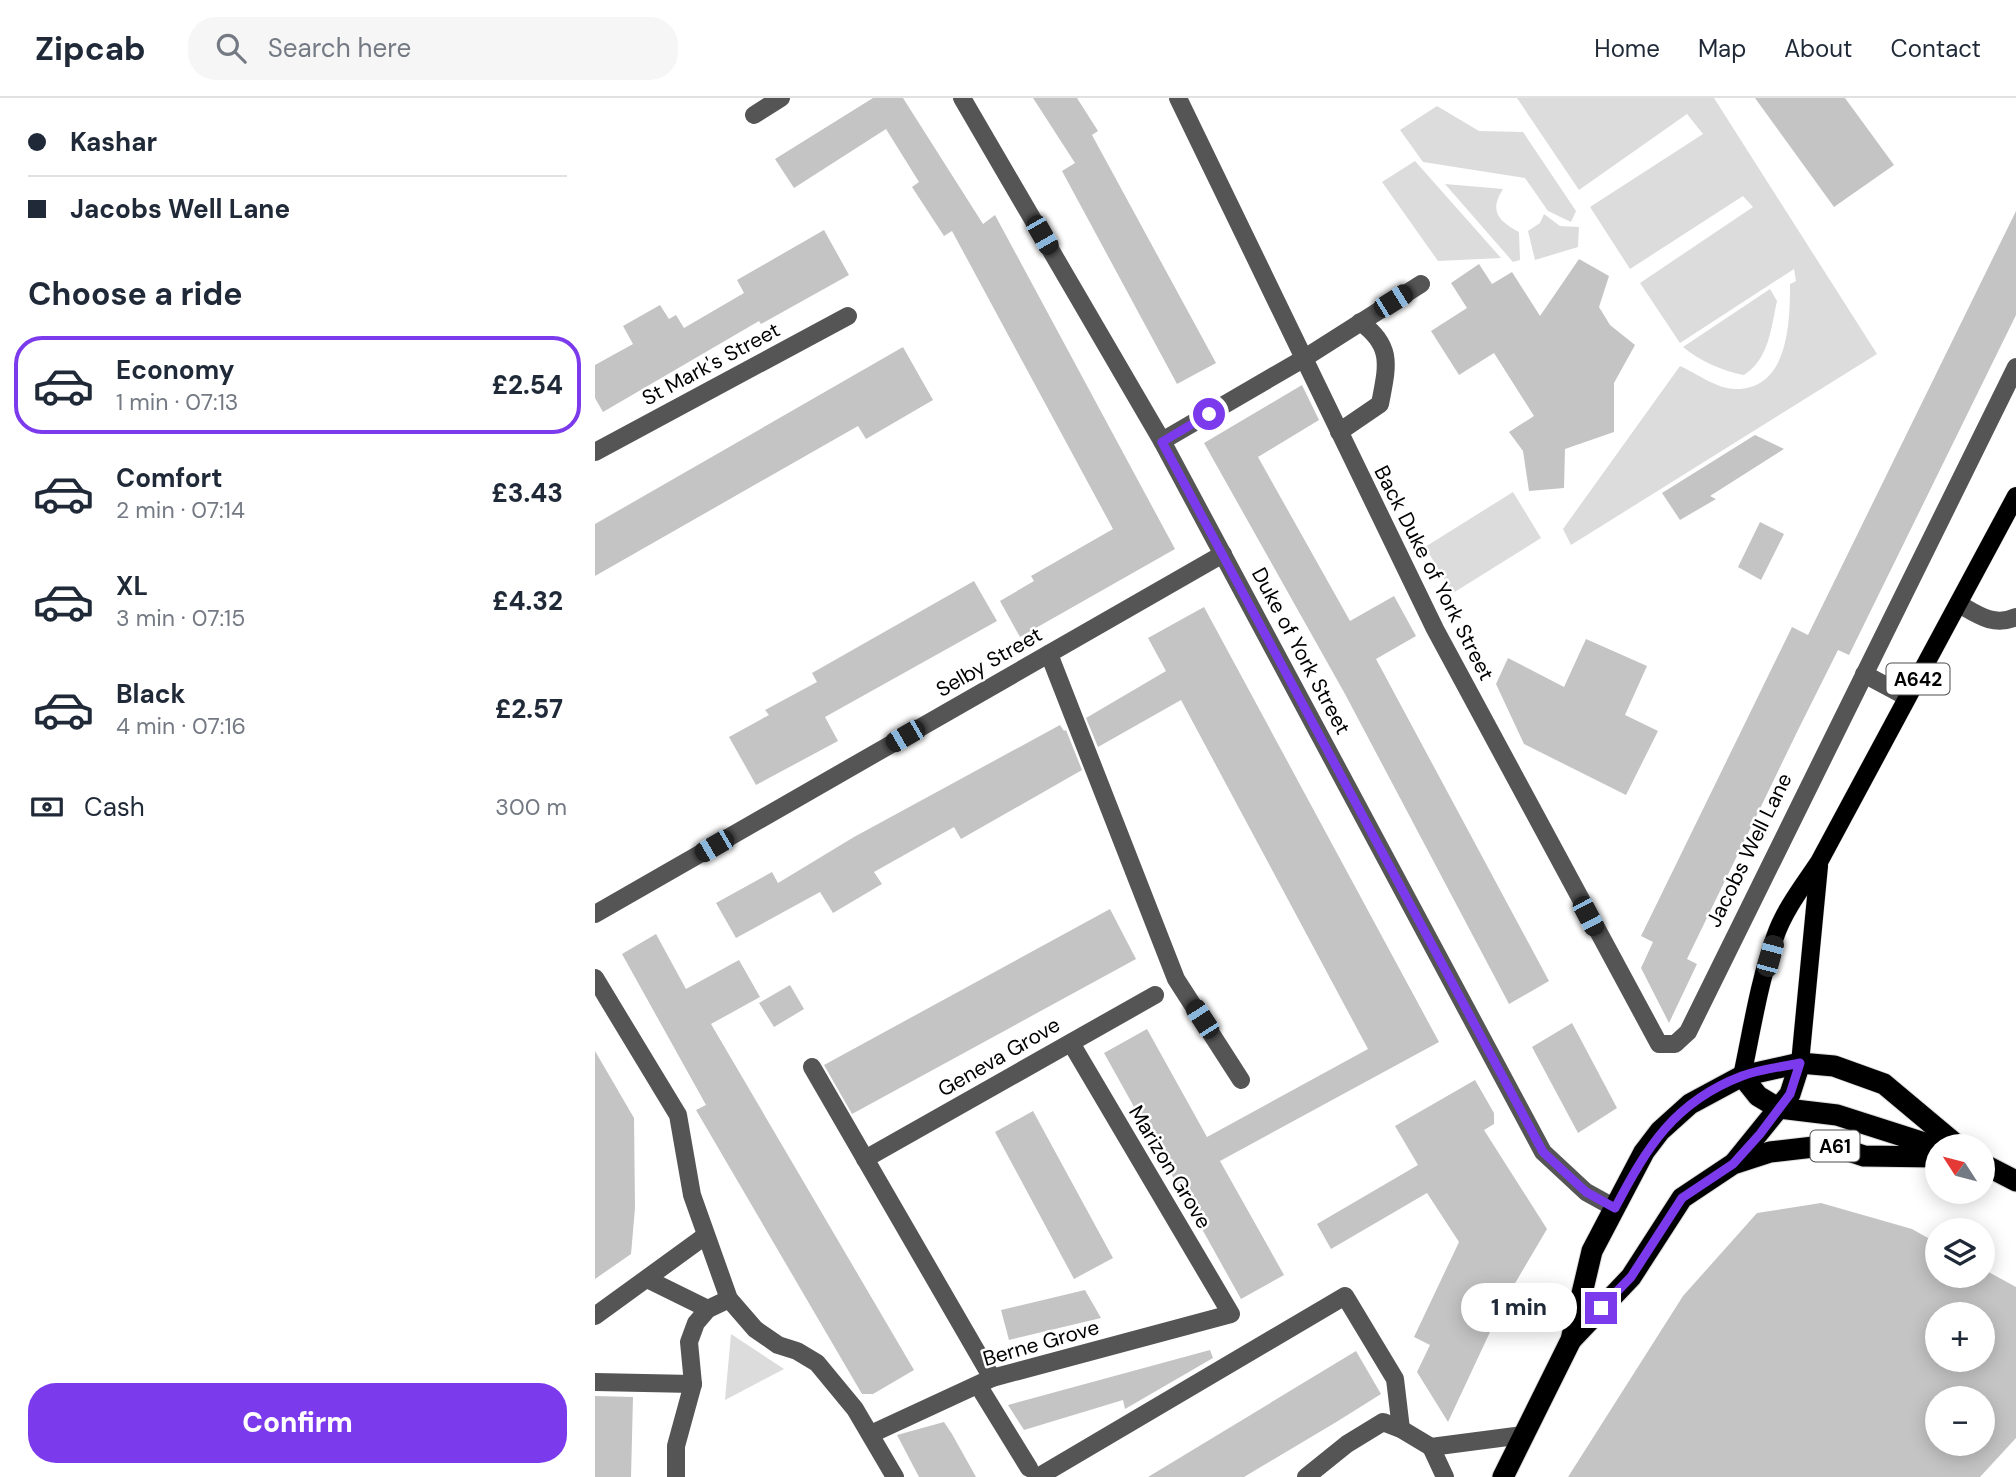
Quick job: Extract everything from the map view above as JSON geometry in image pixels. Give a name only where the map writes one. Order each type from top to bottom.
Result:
[{"type":"highway","name":"A61","points":[[1503,1477],[1571,1340],[1593,1251],[1644,1152],[1660,1131],[1690,1104],[1742,1076],[1800,1063],[1834,1066],[1885,1084],[1944,1134]]},
{"type":"highway","points":[[1733,1164],[1790,1094],[1800,1063]]},
{"type":"highway","points":[[1742,1076],[1758,1096],[1778,1108],[1837,1115],[1925,1143]]},
{"type":"highway","name":"A61","points":[[1571,1340],[1631,1277],[1682,1198],[1733,1164],[1770,1152],[1831,1145],[1864,1156],[1925,1157]]},
{"type":"highway","points":[[1995,1170],[2016,1181]]},
{"type":"main road","name":"A642","points":[[1742,1076],[1753,1017],[1775,935],[1793,900],[1819,862],[2016,496]]},
{"type":"main road","name":"A642","points":[[1800,1063],[1819,862]]},
{"type":"street","points":[[754,115],[781,98]]},
{"type":"street","name":"Duke of York Street","points":[[962,98],[1162,442],[1543,1152],[1586,1192],[1615,1208]]},
{"type":"street","name":"Back Duke of York Street","points":[[1178,98],[1435,629],[1651,1035],[1659,1044],[1675,1044]]},
{"type":"street","points":[[1162,442],[1303,359],[1421,284]]},
{"type":"street","name":"St Mark's Street","points":[[595,452],[849,316]]},
{"type":"street","points":[[1339,432],[1380,404],[1383,390],[1386,356],[1382,342],[1360,322]]},
{"type":"street","name":"Jacobs Well Lane","points":[[1675,1044],[1688,1032],[2016,367]]},
{"type":"street","name":"Selby Street","points":[[595,914],[1223,554]]},
{"type":"street","points":[[1959,604],[1987,620],[2005,622],[2016,617]]},
{"type":"street","points":[[1049,654],[1177,979],[1241,1080]]},
{"type":"street","points":[[1864,674],[1907,697]]},
{"type":"street","points":[[595,978],[678,1115],[692,1195],[729,1299],[755,1329],[778,1345],[817,1363],[849,1400],[895,1477]]},
{"type":"street","name":"Geneva Grove","points":[[865,1159],[1155,995]]},
{"type":"street","name":"Marizon Grove","points":[[1071,1043],[1231,1314]]},
{"type":"street","points":[[812,1067],[865,1159],[1033,1472],[1345,1296],[1395,1379],[1401,1429]]},
{"type":"street","points":[[595,1316],[705,1236]]},
{"type":"street","points":[[647,1279],[708,1309]]},
{"type":"street","points":[[676,1477],[676,1446],[693,1384],[689,1342],[696,1323],[708,1309],[729,1299]]},
{"type":"street","name":"Berne Grove","points":[[871,1434],[985,1382],[1231,1314]]},
{"type":"street","points":[[595,1381],[693,1384]]},
{"type":"street","points":[[1306,1477],[1347,1444],[1383,1422],[1401,1429],[1431,1447],[1445,1477]]},
{"type":"street","points":[[1431,1447],[1523,1435]]},
{"type":"shaded area","points":[[1517,98],[1714,98],[1877,354],[1571,545],[1563,529],[1680,366],[1714,384],[1735,389],[1753,386],[1766,378],[1783,351],[1789,316],[1790,284],[1796,281],[1794,269],[1680,343],[1640,283],[1753,207],[1743,196],[1630,269],[1590,207],[1703,134],[1687,114],[1579,190]]},
{"type":"shaded area","points":[[1437,106],[1479,131],[1523,132],[1576,211],[1571,222],[1548,211],[1525,178],[1423,162],[1400,130]]},
{"type":"shaded area","points":[[1415,161],[1501,258],[1438,261],[1382,182]]},
{"type":"shaded area","points":[[1445,184],[1503,189],[1496,209],[1506,224],[1519,232],[1520,260],[1513,262]]},
{"type":"shaded area","points":[[1544,214],[1560,226],[1579,227],[1578,247],[1535,260],[1528,231],[1540,223]]},
{"type":"shaded area","points":[[1770,289],[1777,301],[1768,342],[1759,360],[1744,375],[1712,365],[1683,347]]},
{"type":"shaded area","points":[[1513,492],[1541,538],[1453,593],[1425,547]]},
{"type":"shaded area","points":[[731,1334],[784,1369],[725,1400]]},
{"type":"building","points":[[873,98],[903,98],[983,224],[995,215],[1175,549],[1020,637],[1000,601],[1034,581],[1031,576],[1113,529],[952,231],[944,236],[912,187],[919,182],[886,129],[794,188],[775,159]]},
{"type":"building","points":[[1033,98],[1077,98],[1098,131],[1092,135],[1216,363],[1177,384],[1062,171],[1075,163]]},
{"type":"building","points":[[1755,98],[1845,98],[1894,165],[1834,207]]},
{"type":"building","points":[[2016,211],[2016,315],[1849,655],[1838,650],[1798,730],[1687,959],[1697,964],[1669,1023],[1641,968],[1653,942],[1641,936],[1792,627],[1808,635]]},
{"type":"building","points":[[824,230],[849,275],[761,324],[759,321],[603,412],[595,398],[595,365],[633,344],[623,326],[660,305],[669,319],[676,315],[684,328],[744,293],[737,280]]},
{"type":"building","points":[[1579,259],[1609,276],[1599,307],[1610,325],[1635,345],[1614,383],[1614,432],[1565,449],[1564,488],[1529,491],[1523,451],[1509,432],[1534,416],[1494,353],[1459,375],[1431,331],[1467,308],[1451,283],[1479,264],[1492,284],[1512,272],[1540,316]]},
{"type":"building","points":[[903,347],[933,400],[866,439],[858,426],[595,576],[595,524]]},
{"type":"building","points":[[1302,385],[1319,420],[1258,457],[1350,621],[1394,596],[1416,636],[1376,659],[1549,981],[1509,1004],[1345,694],[1204,443]]},
{"type":"building","points":[[1755,435],[1784,449],[1710,496],[1716,499],[1680,520],[1662,493]]},
{"type":"building","points":[[1760,522],[1784,534],[1761,580],[1738,567]]},
{"type":"building","points":[[974,581],[997,621],[825,717],[838,741],[756,785],[729,737],[769,715],[765,710],[817,682],[812,673]]},
{"type":"building","points":[[1204,607],[1439,1042],[1220,1161],[1284,1275],[1241,1299],[1104,1053],[1147,1029],[1207,1137],[1368,1049],[1181,700],[1098,747],[1086,718],[1166,671],[1148,638]]},
{"type":"building","points":[[1586,639],[1647,666],[1625,715],[1658,731],[1626,795],[1524,744],[1496,684],[1508,658],[1564,687]]},
{"type":"building","points":[[1060,725],[1066,730],[1082,770],[961,839],[954,827],[874,872],[882,884],[833,913],[820,892],[736,938],[716,903],[772,872],[778,883],[854,837]]},
{"type":"building","points":[[1110,909],[1136,959],[852,1114],[824,1065]]},
{"type":"building","points":[[656,934],[686,989],[739,960],[760,997],[711,1024],[914,1370],[873,1394],[862,1394],[696,1110],[706,1105],[622,954]]},
{"type":"building","points":[[790,985],[804,1009],[774,1027],[759,1003]]},
{"type":"building","points":[[1572,1023],[1617,1108],[1578,1133],[1532,1047]]},
{"type":"building","points":[[595,1051],[634,1118],[635,1208],[631,1254],[595,1279]]},
{"type":"building","points":[[1475,1080],[1494,1113],[1494,1124],[1484,1130],[1547,1229],[1504,1302],[1448,1422],[1417,1372],[1430,1345],[1414,1337],[1459,1242],[1427,1193],[1331,1249],[1317,1224],[1418,1165],[1395,1126]]},
{"type":"building","points":[[1033,1111],[1113,1258],[1074,1279],[995,1132]]},
{"type":"building","points":[[1821,1203],[1912,1229],[1925,1236],[1925,1288],[1995,1288],[1995,1276],[2016,1287],[2016,1438],[1980,1477],[1568,1477],[1683,1296],[1757,1213]]},
{"type":"building","points":[[1085,1290],[1101,1318],[1009,1340],[1001,1310]]},
{"type":"building","points":[[1210,1350],[1213,1358],[1125,1409],[1123,1400],[1024,1430],[1008,1405]]},
{"type":"building","points":[[1356,1351],[1381,1394],[1338,1421],[1244,1477],[1148,1477]]},
{"type":"building","points":[[595,1396],[633,1397],[631,1477],[595,1477]]},
{"type":"building","points":[[944,1422],[976,1477],[919,1477],[897,1435]]},
{"type":"route","points":[[1209,414],[1162,442],[1543,1152],[1586,1192],[1615,1208],[1644,1152],[1678,1113],[1742,1076],[1800,1063],[1790,1094],[1760,1134],[1733,1164],[1708,1178],[1682,1198],[1631,1277],[1601,1308]]}]
